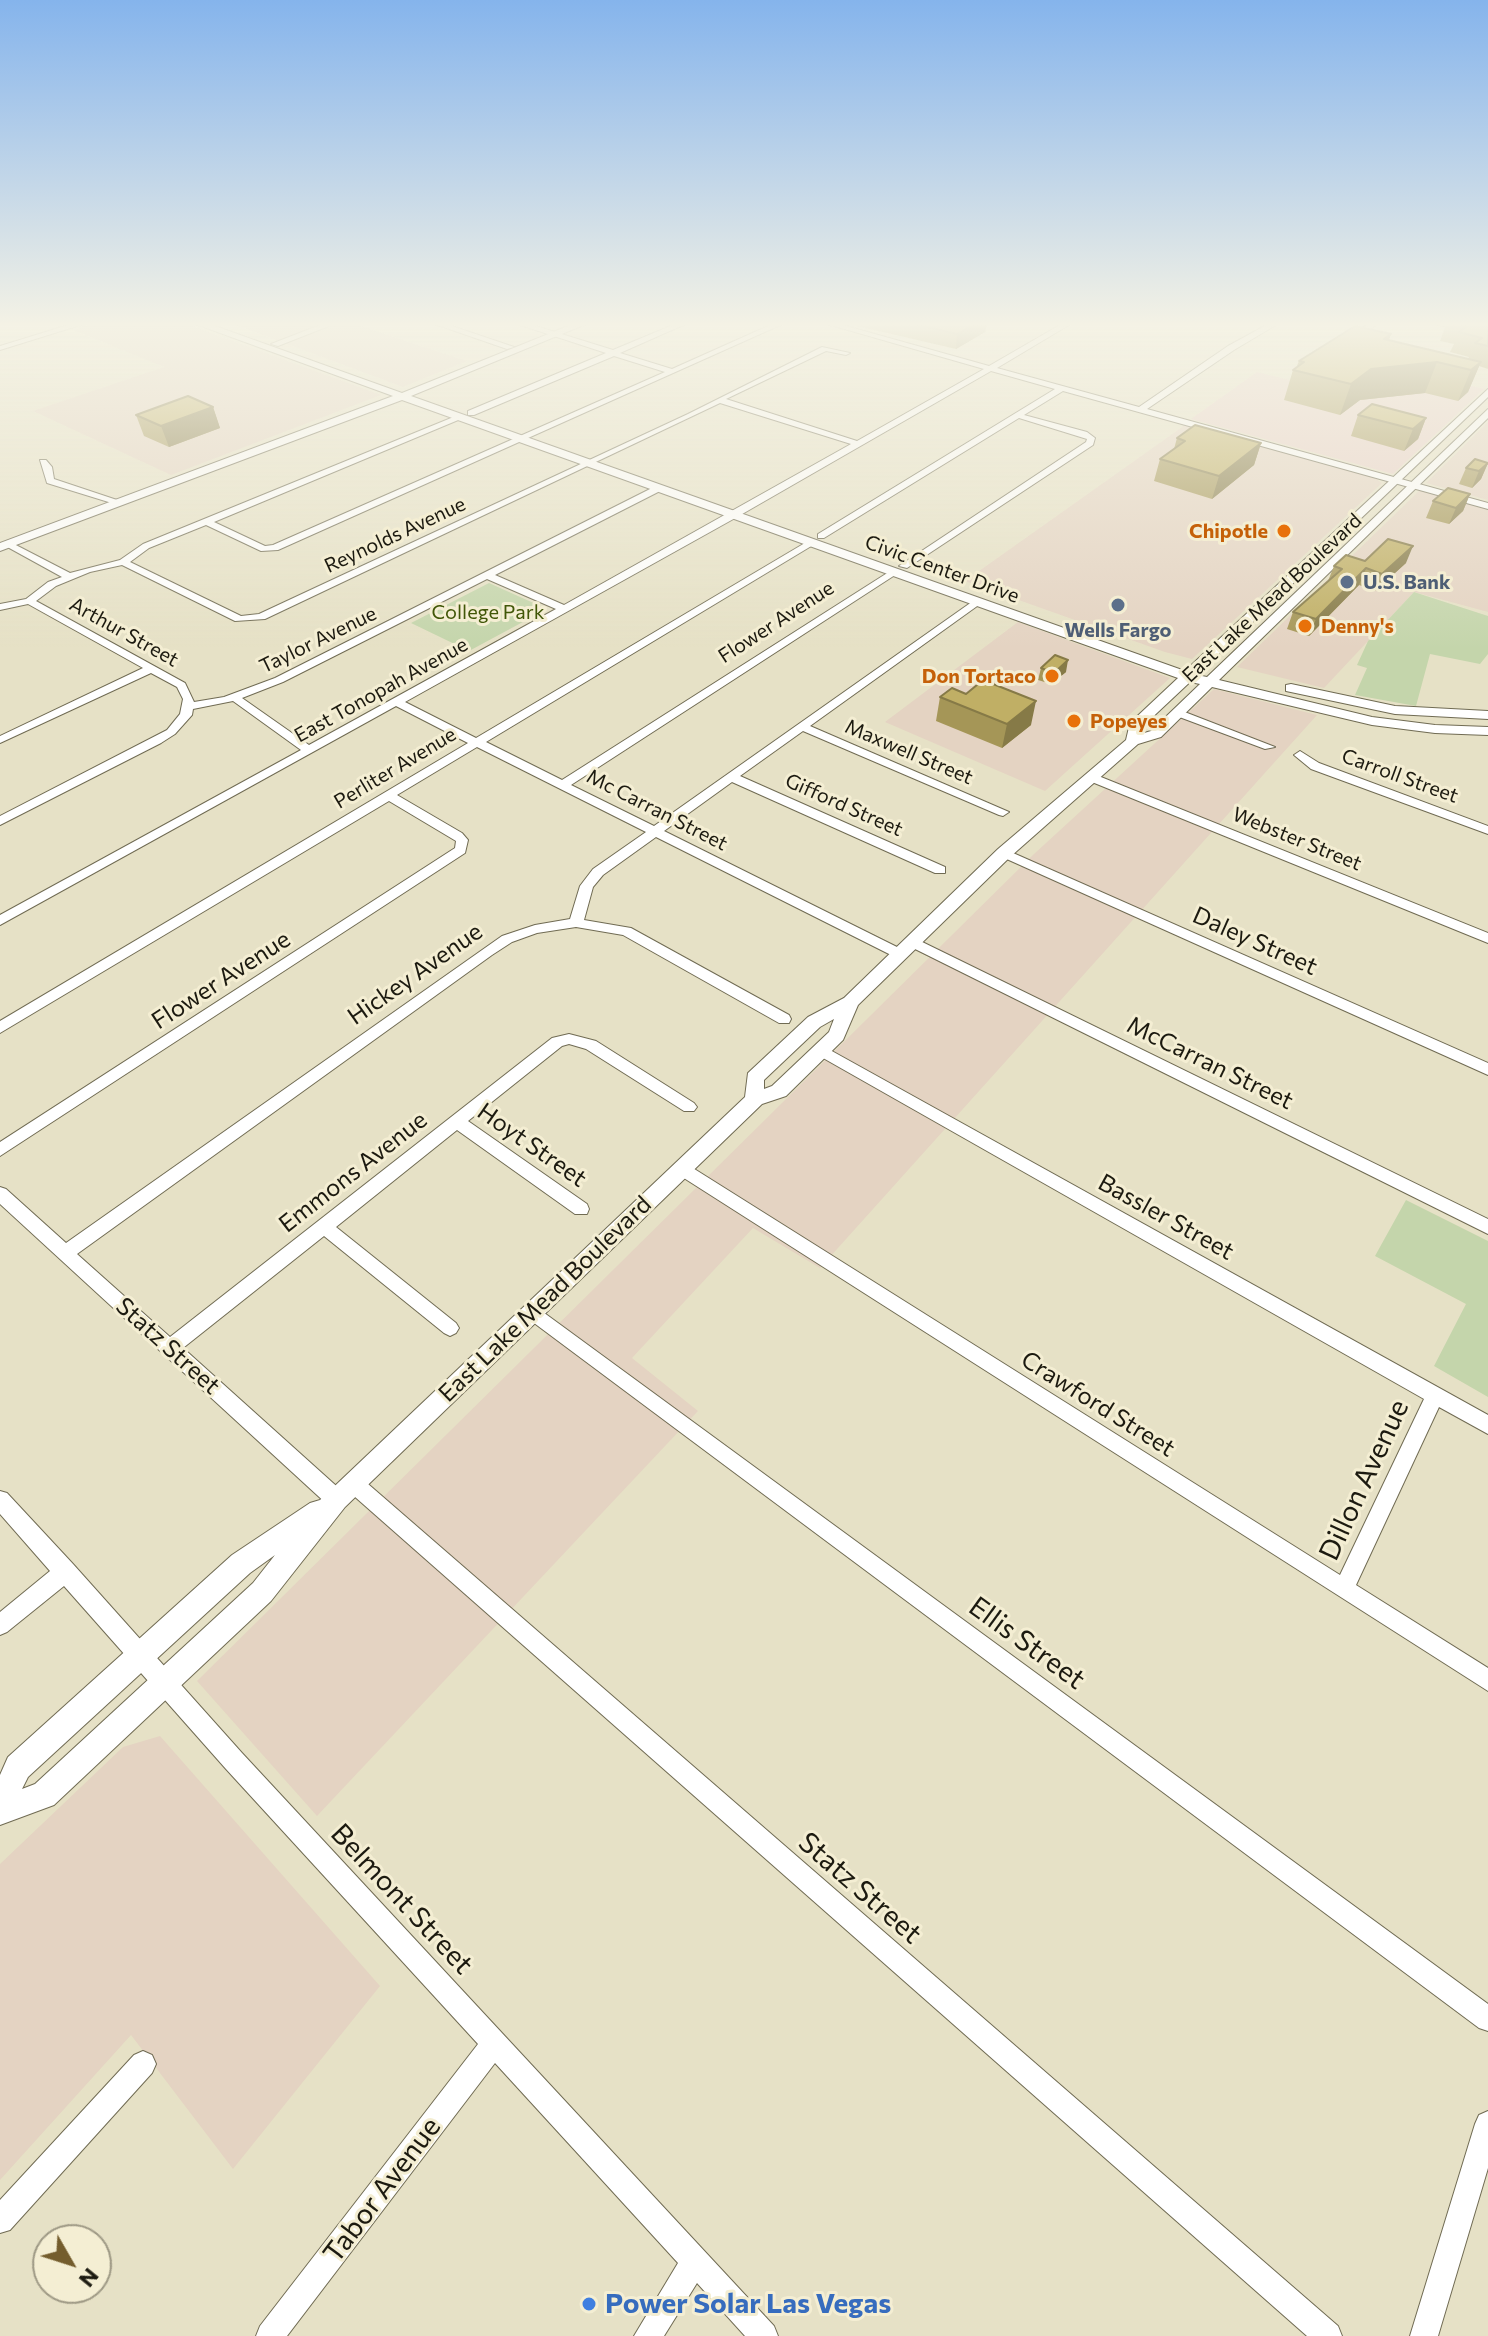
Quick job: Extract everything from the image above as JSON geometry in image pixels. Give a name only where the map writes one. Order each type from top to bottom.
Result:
[{"type":"main road","points":[[4,545],[303,431]]},
{"type":"main road","name":"Civic Center Drive","points":[[501,431],[659,488],[739,512]]},
{"type":"main road","name":"Civic Center Drive","points":[[520,431],[898,569],[976,602],[1192,672],[1372,721],[1435,729],[1488,720]]},
{"type":"main road","name":"East Lake Mead Boulevard","points":[[1133,741],[1135,726],[1446,431]]},
{"type":"main road","name":"East Lake Mead Boulevard","points":[[755,1099],[755,1078],[814,1022],[850,1002],[1004,853],[1133,741],[1156,734],[1467,431]]},
{"type":"main road","points":[[1438,439],[1464,434]]},
{"type":"main road","name":"Civic Center Drive","points":[[816,540],[847,556],[947,581],[1192,672]]},
{"type":"main road","points":[[1314,558],[1331,563]]},
{"type":"main road","name":"East Lake Mead Boulevard","points":[[0,1808],[44,1795],[262,1592],[344,1491],[755,1099],[779,1091],[837,1035],[850,1002]]},
{"type":"main road","name":"East Lake Mead Boulevard","points":[[0,1808],[18,1767],[241,1564],[344,1491]]},
{"type":"street","points":[[0,607],[29,601],[52,584],[123,562],[146,546],[428,431]]},
{"type":"street","points":[[207,522],[269,549],[543,431]]},
{"type":"street","name":"Reynolds Avenue","points":[[123,562],[245,620],[261,617],[656,431]]},
{"type":"street","points":[[818,431],[859,444]]},
{"type":"street","name":"East Tonopah Avenue","points":[[0,921],[881,431]]},
{"type":"street","name":"Perliter Avenue","points":[[0,1028],[816,540],[991,431]]},
{"type":"street","name":"Flower Avenue","points":[[563,785],[1090,443],[1091,438],[1069,431]]},
{"type":"street","points":[[1217,431],[1488,506]]},
{"type":"street","points":[[43,462],[49,469],[50,481],[118,502]]},
{"type":"street","name":"Taylor Avenue","points":[[188,706],[235,698],[279,680],[659,488]]},
{"type":"street","points":[[4,545],[70,577]]},
{"type":"street","points":[[487,575],[565,609]]},
{"type":"street","name":"Arthur Street","points":[[29,601],[181,685],[189,699],[188,706]]},
{"type":"street","points":[[784,1019],[635,935],[597,924],[576,923],[587,886],[598,872],[654,831],[976,602]]},
{"type":"street","points":[[0,740],[152,668]]},
{"type":"street","points":[[235,698],[309,750]]},
{"type":"street","name":"Mc Carran Street","points":[[396,702],[654,831],[906,948]]},
{"type":"street","points":[[0,821],[157,741],[171,732],[186,715],[188,706]]},
{"type":"street","points":[[1178,713],[1269,747]]},
{"type":"street","name":"Maxwell Street","points":[[801,726],[1003,812]]},
{"type":"street","name":"Carroll Street","points":[[1300,755],[1315,766],[1488,830]]},
{"type":"street","name":"Gifford Street","points":[[731,777],[940,870]]},
{"type":"street","name":"Webster Street","points":[[1091,777],[1488,938]]},
{"type":"street","name":"Flower Avenue","points":[[0,1150],[461,850],[458,836],[388,795]]},
{"type":"street","name":"Daley Street","points":[[1004,853],[1488,1069]]},
{"type":"street","name":"Hickey Avenue","points":[[65,1253],[507,939],[535,929],[576,923]]},
{"type":"street","name":"McCarran Street","points":[[906,948],[1488,1227]]},
{"type":"street","name":"Emmons Avenue","points":[[170,1348],[557,1042],[569,1039],[591,1045],[689,1107]]},
{"type":"street","name":"Bassler Street","points":[[821,1050],[1488,1425]]},
{"type":"street","name":"Hoyt Street","points":[[456,1121],[581,1209]]},
{"type":"street","name":"Crawford Street","points":[[682,1169],[1488,1680]]},
{"type":"street","name":"Statz Street","points":[[0,1194],[170,1348],[344,1491],[1328,2336]]},
{"type":"street","points":[[323,1226],[450,1328]]},
{"type":"street","name":"Ellis Street","points":[[532,1312],[1488,2019]]},
{"type":"street","name":"Dillon Avenue","points":[[1344,1589],[1435,1396]]},
{"type":"street","name":"Belmont Street","points":[[0,1500],[764,2336]]},
{"type":"street","points":[[0,1625],[66,1571]]},
{"type":"street","name":"Tabor Avenue","points":[[270,2336],[494,2043]]},
{"type":"street","points":[[0,2220],[143,2064]]},
{"type":"street","points":[[1424,2336],[1488,2124]]},
{"type":"street","points":[[648,2336],[695,2261]]},
{"type":"shaded area","points":[[76,431],[286,431],[171,475]]},
{"type":"shaded area","points":[[1177,431],[1207,431],[1375,478],[1382,483],[1192,659],[965,581]]},
{"type":"shaded area","points":[[1235,431],[1439,431],[1393,474]]},
{"type":"shaded area","points":[[1479,431],[1488,431],[1488,500],[1426,483]]},
{"type":"shaded area","points":[[1420,490],[1488,509],[1488,612],[1414,592],[1324,688],[1237,667]]},
{"type":"shaded area","points":[[1018,622],[1170,678],[1045,791],[885,722]]},
{"type":"shaded area","points":[[1214,689],[1317,715],[820,1268],[753,1228],[632,1358],[698,1411],[317,1816],[197,1681],[1034,854]]},
{"type":"shaded area","points":[[160,1736],[380,1986],[233,2169],[131,2035],[0,2180],[0,1864],[123,1747]]},
{"type":"green space","name":"College Park","points":[[489,583],[547,609],[469,651],[411,623]]},
{"type":"green space","points":[[1414,592],[1488,616],[1488,654],[1480,664],[1430,654],[1416,706],[1355,695],[1367,668],[1357,665],[1368,641]]},
{"type":"green space","points":[[1406,1200],[1488,1241],[1488,1397],[1434,1366],[1466,1304],[1375,1256]]},
{"type":"building","points":[[1187,431],[1217,431],[1261,443],[1219,476],[1160,459],[1185,441],[1177,438]]},
{"type":"building","points":[[1475,459],[1488,463],[1479,471],[1466,468]]},
{"type":"building","points":[[1448,488],[1470,494],[1456,508],[1433,501]]},
{"type":"building","points":[[1388,539],[1413,546],[1382,574],[1366,568],[1316,619],[1293,612],[1342,569],[1334,566],[1346,555],[1365,561]]},
{"type":"building","points":[[1055,655],[1068,660],[1054,673],[1041,668]]},
{"type":"building","points":[[983,680],[1036,701],[1007,724],[940,697],[952,688],[966,694]]},
{"type":"place","name":"Chipotle","points":[[1284,531]]},
{"type":"place","name":"U.S. Bank","points":[[1347,582]]},
{"type":"place","name":"Wells Fargo","points":[[1118,605]]},
{"type":"place","name":"Denny's","points":[[1305,626]]},
{"type":"place","name":"Don Tortaco","points":[[1052,676]]},
{"type":"place","name":"Popeyes","points":[[1074,721]]},
{"type":"place","name":"Power Solar Las Vegas","points":[[589,2304]]}]
